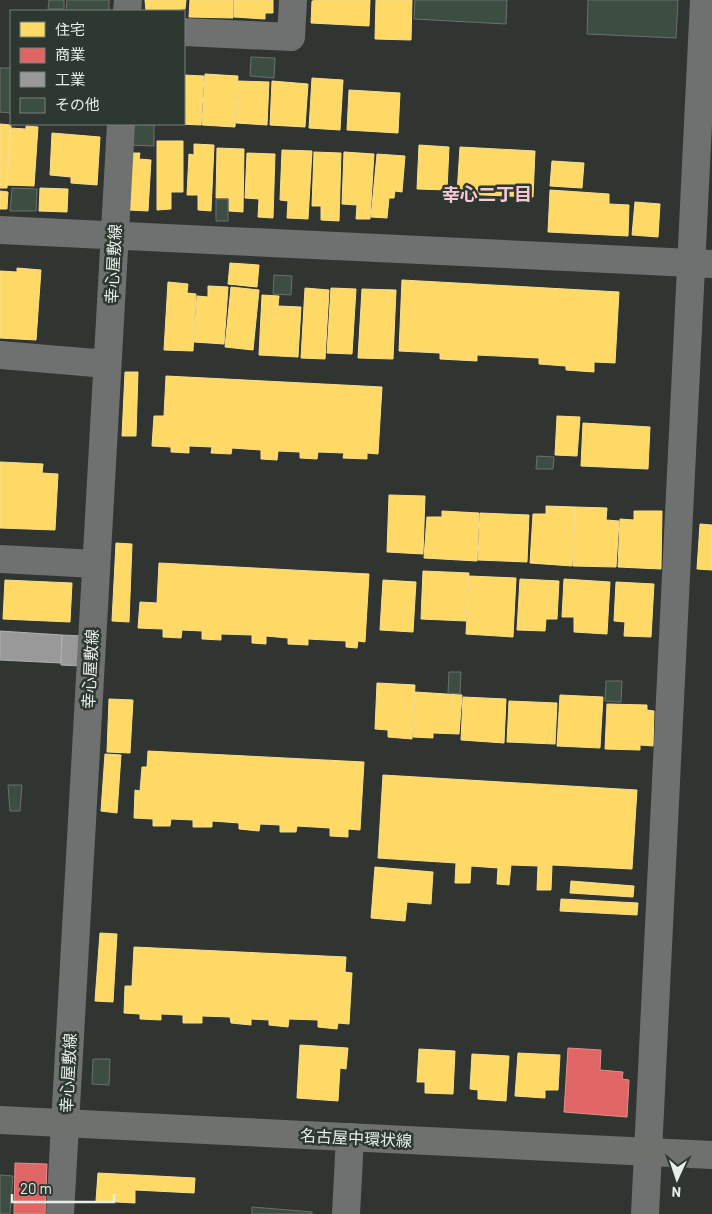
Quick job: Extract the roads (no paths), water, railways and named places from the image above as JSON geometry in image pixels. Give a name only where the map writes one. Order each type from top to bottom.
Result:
[{"type":"main road","name":"名古屋中環状線","points":[[0,1120],[712,1155]]},
{"type":"street","points":[[185,32],[291,37],[293,0]]},
{"type":"street","points":[[645,1214],[702,264],[704,0]]},
{"type":"street","name":"幸心屋敷線","points":[[60,1214],[120,125]]},
{"type":"street","points":[[0,230],[702,264]]},
{"type":"street","points":[[0,355],[107,364]]},
{"type":"street","points":[[0,559],[96,564]]},
{"type":"street","points":[[346,1214],[350,1137]]},
{"type":"district","name":"幸心二丁目","points":[[487,195]]}]
